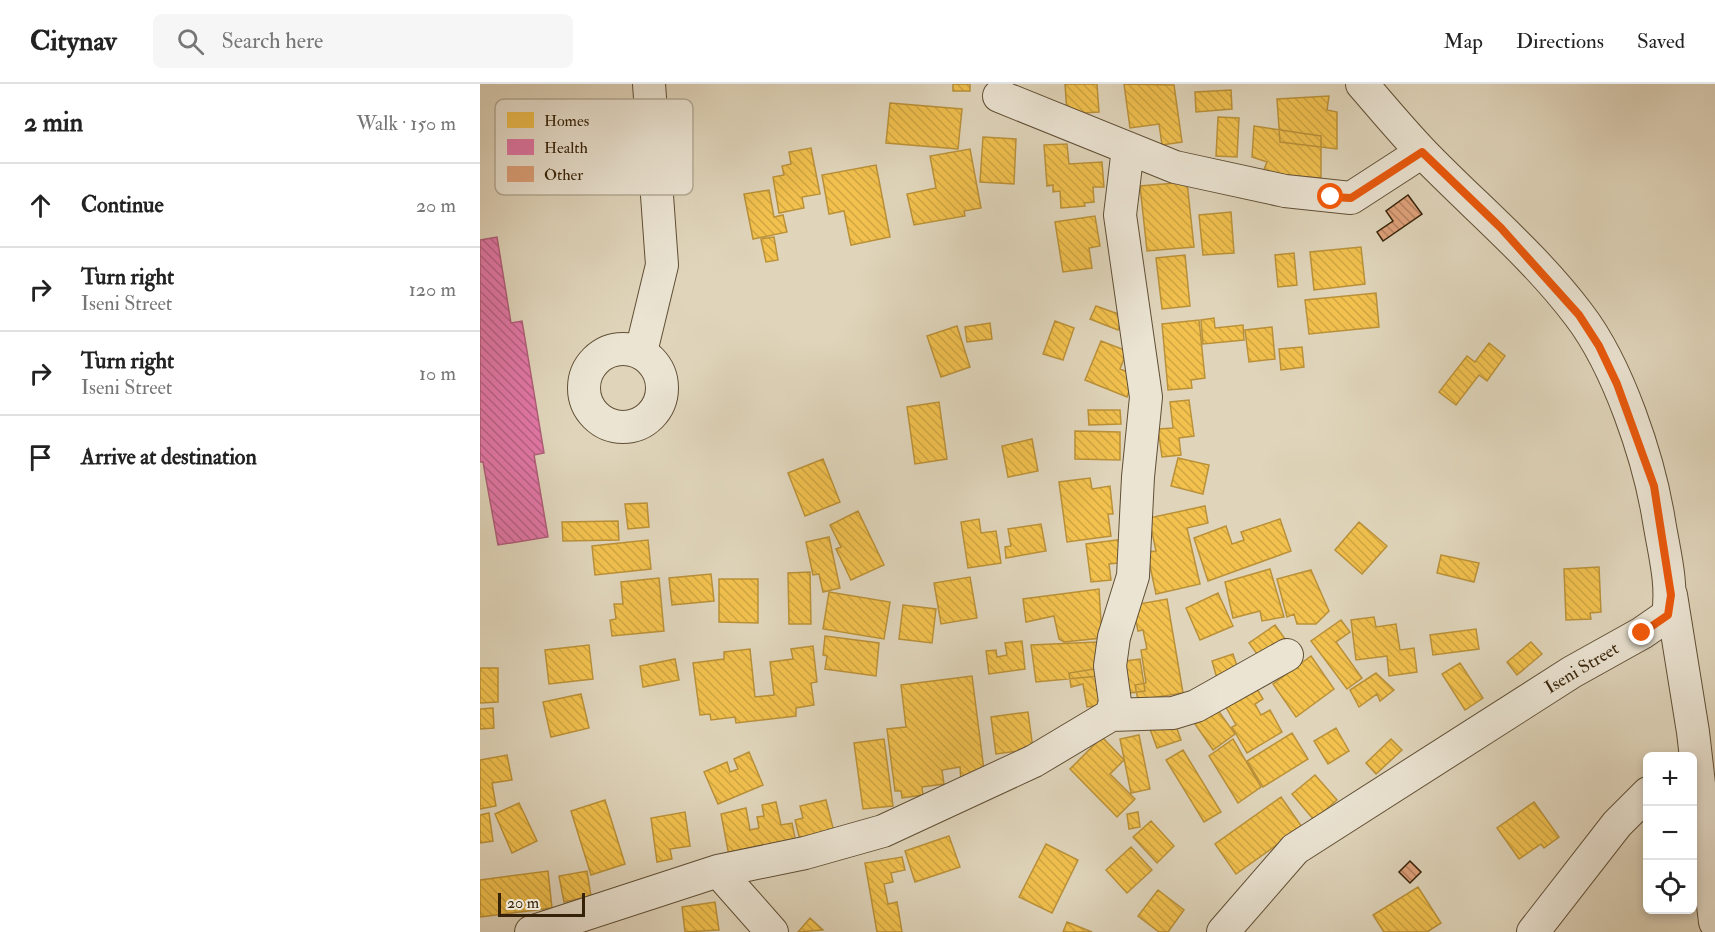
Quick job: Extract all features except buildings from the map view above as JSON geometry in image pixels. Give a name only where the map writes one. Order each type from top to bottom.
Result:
[{"type":"street","points":[[649,84],[650,99]]},
{"type":"street","points":[[1362,84],[1422,152],[1522,251],[1579,315],[1599,346],[1617,384],[1654,486],[1671,595],[1690,752]]},
{"type":"street","points":[[999,96],[1175,167],[1285,191],[1351,198],[1422,152]]},
{"type":"street","points":[[1111,715],[1115,702],[1110,666],[1114,637],[1133,576],[1138,477],[1146,398],[1120,215],[1128,148]]},
{"type":"street","points":[[641,352],[662,265],[657,195]]},
{"type":"street","name":"Iseni Street","points":[[1223,932],[1295,849],[1572,672],[1642,633],[1668,615],[1671,595]]},
{"type":"street","points":[[531,932],[718,871],[805,853],[883,831],[1034,761],[1111,715],[1173,713],[1196,706],[1287,655]]},
{"type":"street","points":[[1533,932],[1617,824],[1643,797]]},
{"type":"street","points":[[1697,800],[1715,922]]},
{"type":"street","points":[[718,871],[772,932]]},
{"type":"route","points":[[1331,197],[1351,198],[1422,152],[1501,228],[1579,315],[1599,346],[1617,384],[1654,486],[1671,595],[1668,615],[1642,633]]}]
